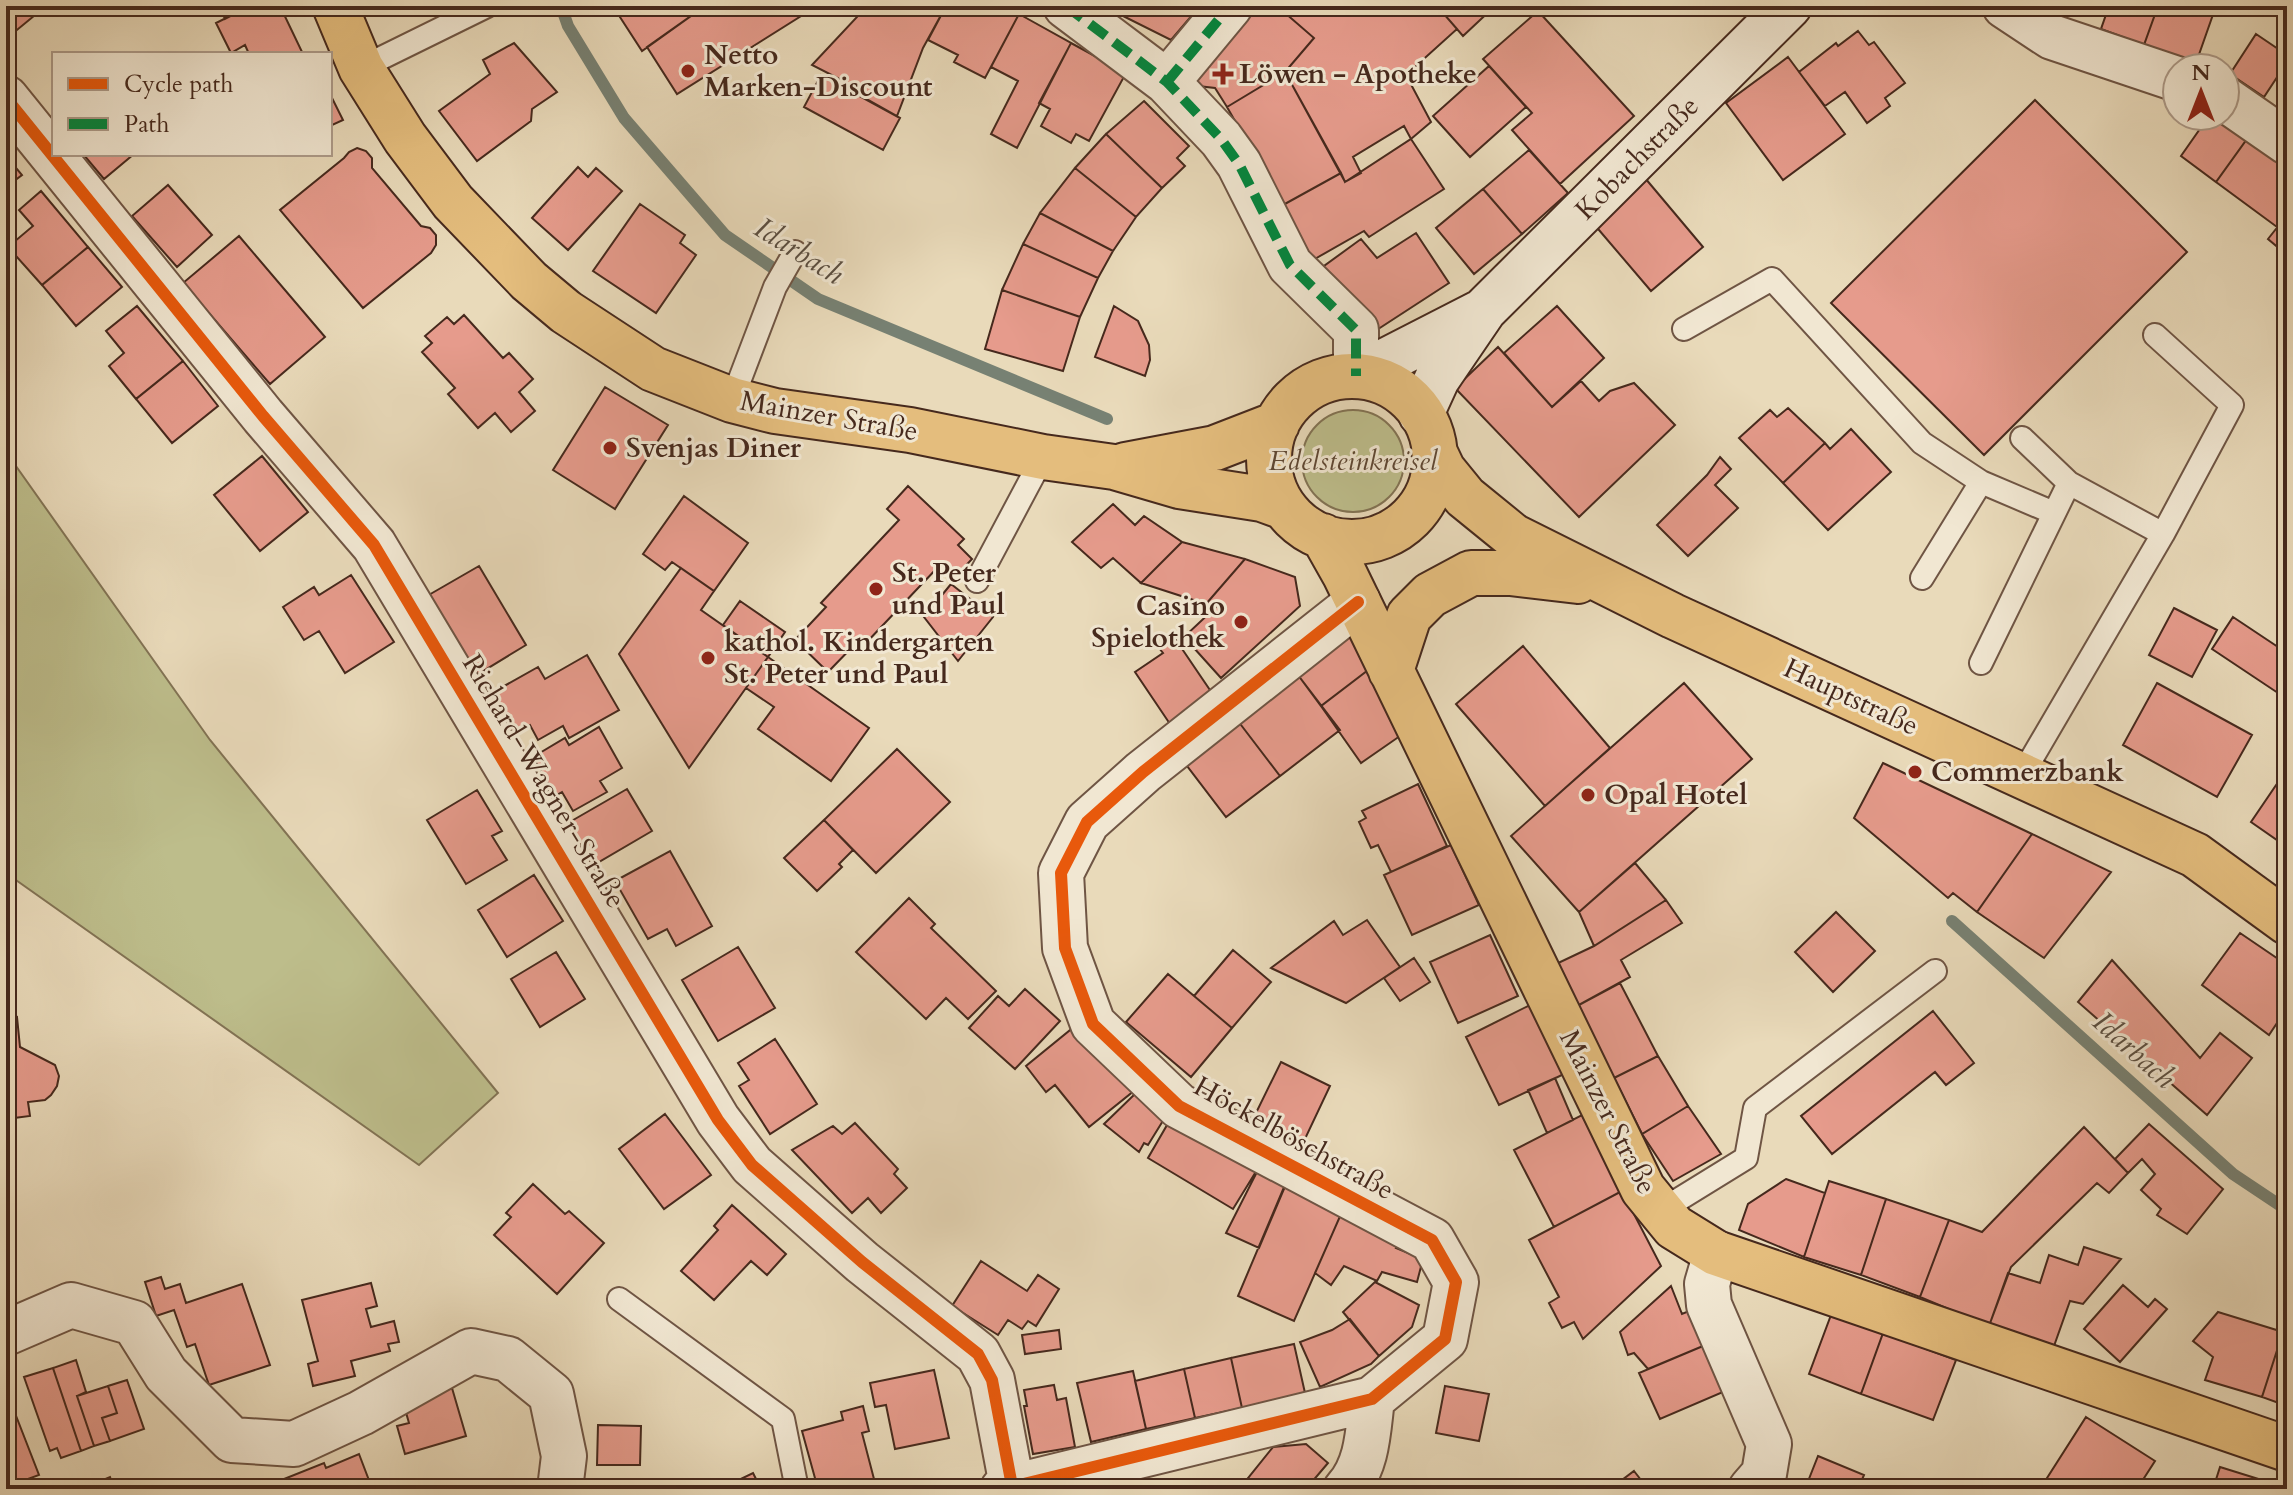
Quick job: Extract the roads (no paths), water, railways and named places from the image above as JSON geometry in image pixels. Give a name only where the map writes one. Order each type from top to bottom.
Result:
[{"type":"main road","name":"Mainzer Straße","points":[[335,6],[361,68],[405,138],[453,202],[529,281],[566,312],[653,369],[732,400],[775,411],[910,430],[1043,457],[1114,467],[1179,486],[1262,499],[1284,507]]},
{"type":"main road","points":[[1356,376],[1375,379],[1409,399],[1428,432],[1432,480],[1413,514],[1398,527],[1362,541],[1342,541],[1323,536],[1298,521],[1284,507],[1270,472],[1270,442],[1287,407],[1309,388],[1336,377],[1356,376]]},
{"type":"main road","name":"Mainzer Straße","points":[[1114,467],[1215,448],[1277,424]]},
{"type":"main road","name":"Hauptstraße","points":[[1428,432],[1443,470],[1465,497],[1496,525],[1538,550],[2195,855],[2287,922]]},
{"type":"main road","name":"Mainzer Straße","points":[[1323,536],[1636,1175],[1674,1227],[1716,1253],[2287,1449]]},
{"type":"main road","points":[[1391,671],[1409,616],[1430,595],[1471,573],[1510,573],[1608,585]]},
{"type":"street","points":[[1066,6],[1167,82],[1221,139],[1239,164],[1290,265],[1356,330],[1356,376]]},
{"type":"street","points":[[1167,82],[1230,6]]},
{"type":"street","name":"Kobachstraße","points":[[1428,432],[1437,379],[1484,310],[1789,6]]},
{"type":"street","points":[[2005,6],[2052,37],[2161,74]]},
{"type":"street","name":"Richard-Wagner-Straße","points":[[6,98],[52,155]]},
{"type":"street","points":[[2241,110],[2287,142]]},
{"type":"street","name":"Richard-Wagner-Straße","points":[[53,156],[263,416],[374,545],[718,1120],[752,1165],[862,1262],[978,1354],[992,1380],[1008,1488]]},
{"type":"street","name":"Kobachstraße","points":[[1356,376],[1484,310]]},
{"type":"street","name":"Höckelböschstraße","points":[[1008,1488],[1372,1399],[1445,1339],[1456,1282],[1432,1240],[1179,1106],[1093,1024],[1065,948],[1061,873],[1087,822],[1143,772],[1358,602]]},
{"type":"street","points":[[1716,1253],[1709,1271],[1709,1305],[1769,1444],[1764,1474],[1751,1489]]},
{"type":"street","points":[[6,1333],[71,1305],[134,1323],[166,1374],[232,1440],[294,1444],[361,1413],[471,1351],[508,1359],[551,1394],[564,1456],[560,1489]]},
{"type":"street","points":[[1346,1489],[1353,1482],[1365,1452],[1372,1399]]},
{"type":"lane","points":[[361,68],[487,6]]},
{"type":"lane","points":[[732,400],[775,287],[795,252]]},
{"type":"lane","points":[[1684,329],[1772,279],[1922,443],[1981,482],[2054,513]]},
{"type":"lane","points":[[2022,775],[2163,534],[2232,405],[2155,335]]},
{"type":"lane","points":[[2022,438],[2069,483],[2163,534]]},
{"type":"lane","points":[[977,581],[1043,457]]},
{"type":"lane","points":[[1922,578],[1981,482]]},
{"type":"lane","points":[[1981,663],[2069,483]]},
{"type":"lane","points":[[1660,1211],[1746,1158],[1755,1108],[1935,971]]},
{"type":"lane","points":[[619,1299],[783,1419],[797,1489]]},
{"type":"waterway","name":"Idarbach","points":[[561,6],[568,26],[624,118],[725,235],[818,299],[1107,419]]},
{"type":"waterway","name":"Idarbach","points":[[1952,921],[2233,1174],[2287,1210]]},
{"type":"place","name":"Netto Marken-Discount","points":[[688,71]]},
{"type":"place","name":"Löwen - Apotheke","points":[[1223,74]]},
{"type":"place","name":"Svenjas Diner","points":[[610,448]]},
{"type":"place","name":"St. Peter und Paul","points":[[876,589]]},
{"type":"place","name":"Casino Spielothek","points":[[1241,622]]},
{"type":"place","name":"kathol. Kindergarten St. Peter und Paul","points":[[708,658]]},
{"type":"place","name":"Commerzbank","points":[[1915,772]]},
{"type":"place","name":"Opal Hotel","points":[[1588,795]]},
{"type":"park label","name":"Edelsteinkreisel","points":[[1353,461]]}]
